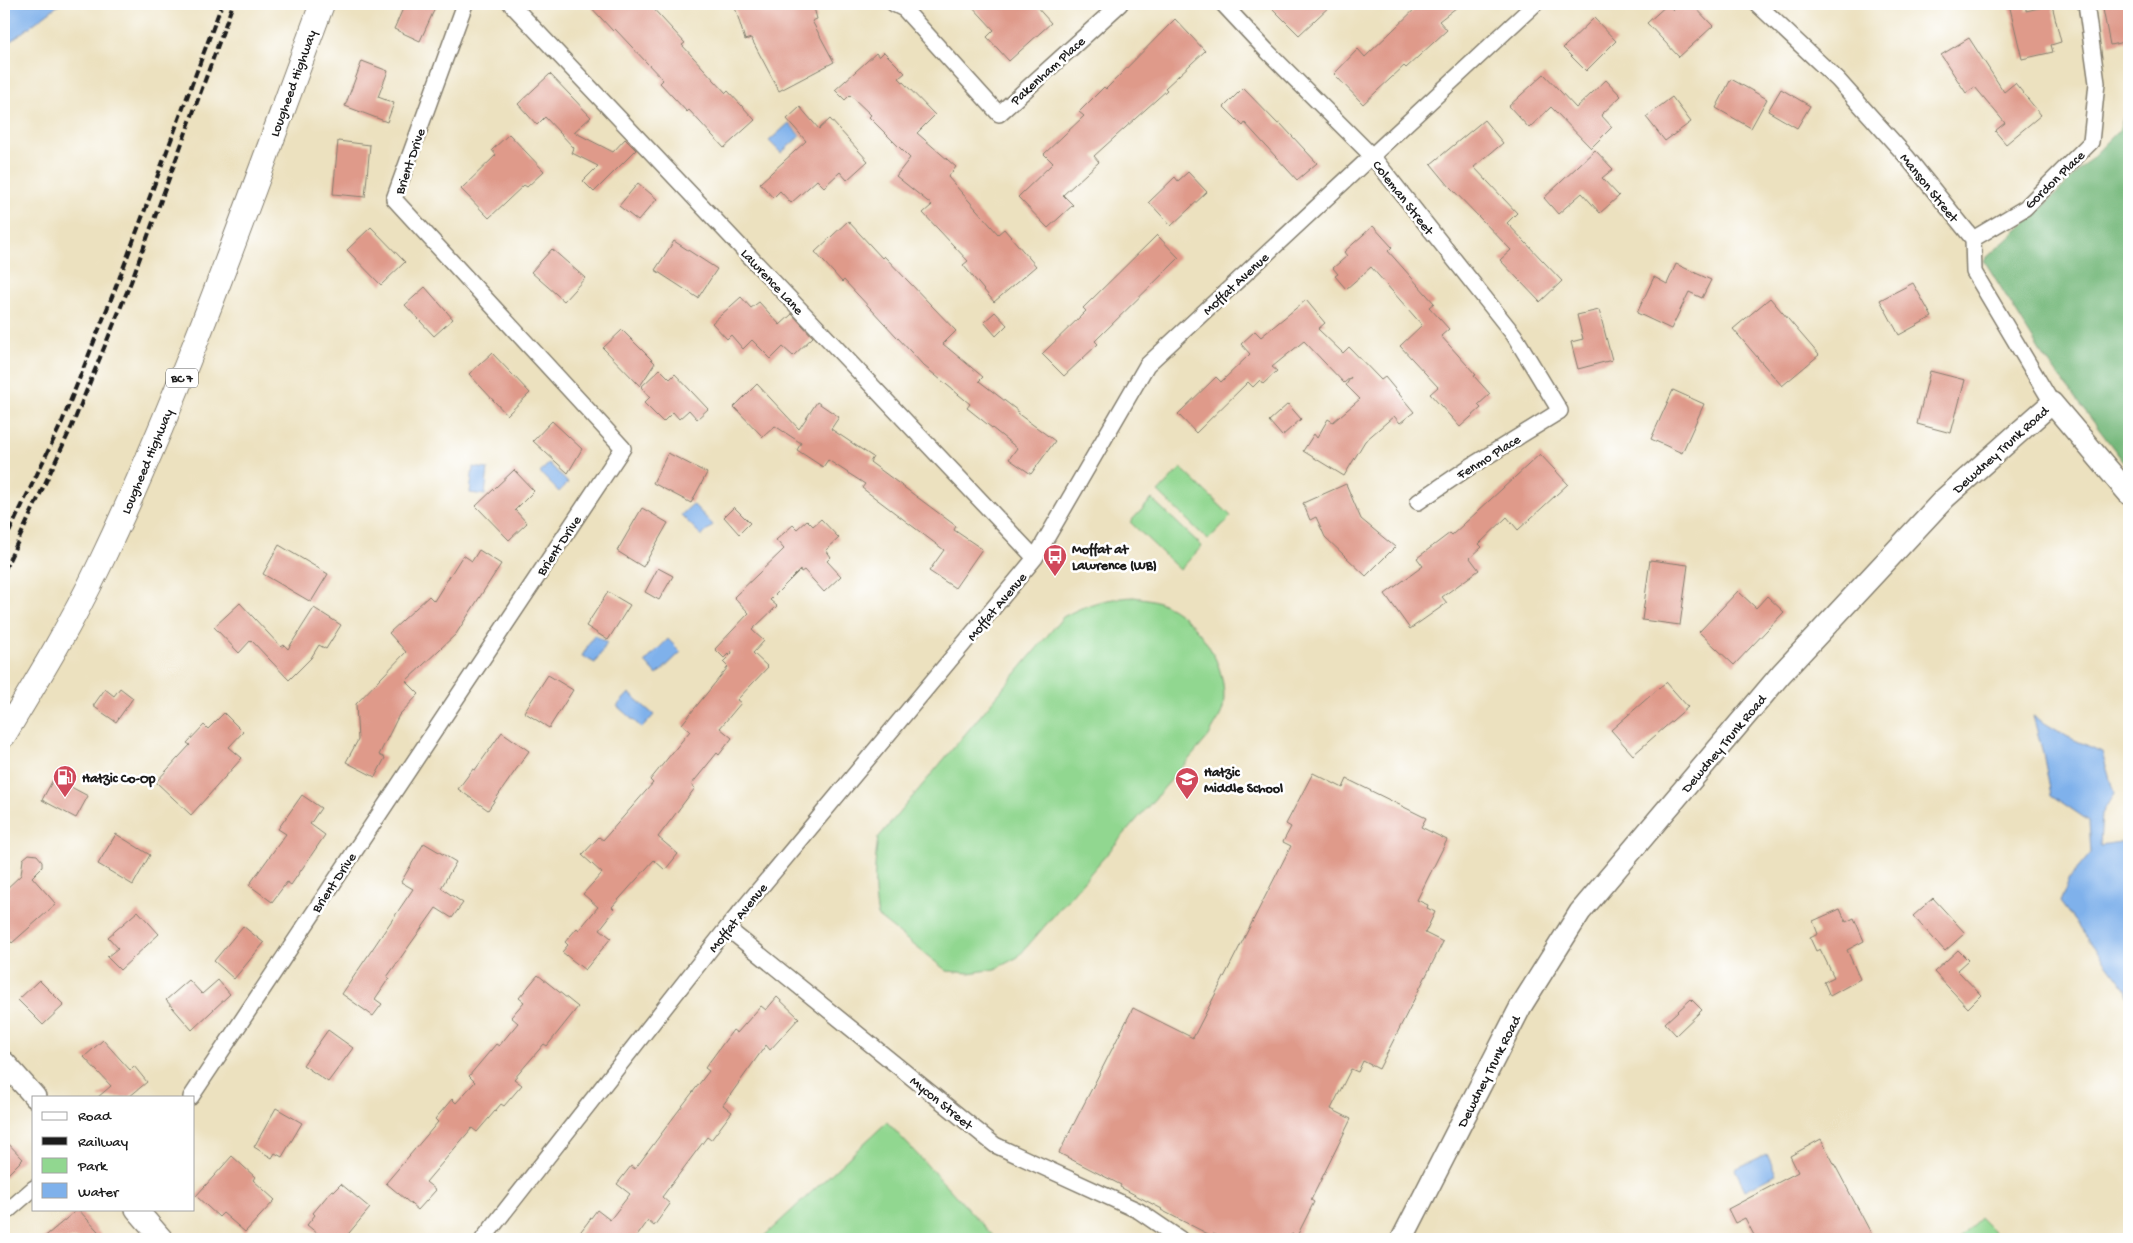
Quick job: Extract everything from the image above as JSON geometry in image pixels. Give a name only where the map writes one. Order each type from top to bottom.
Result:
[{"type":"main road","name":"Lougheed Highway","points":[[4,735],[54,652],[100,566],[141,476],[186,367],[322,4]]},
{"type":"main road","name":"Dewdney Trunk Road","points":[[1402,1239],[1521,1006],[1580,912],[1781,674],[1945,498],[2052,403],[2129,494]]},
{"type":"main road","points":[[4,1062],[34,1096]]},
{"type":"main road","points":[[137,1210],[162,1239]]},
{"type":"street","name":"Brient Drive","points":[[192,1096],[623,448],[394,199],[466,4]]},
{"type":"street","name":"Lawrence Lane","points":[[511,4],[1035,558]]},
{"type":"street","name":"Pakenham Place","points":[[894,4],[904,9],[998,114],[1120,4]]},
{"type":"street","name":"Coleman Street","points":[[1223,4],[1372,156],[1514,335],[1560,412]]},
{"type":"street","name":"Moffat Avenue","points":[[483,1239],[727,928],[1035,558],[1147,365],[1535,4]]},
{"type":"street","name":"Manson Street","points":[[1757,4],[1838,80],[1906,156],[1973,239]]},
{"type":"street","name":"Gordon Place","points":[[1973,239],[2025,208],[2091,142],[2097,83],[2086,4]]},
{"type":"street","points":[[1973,239],[1974,272],[2052,403]]},
{"type":"street","name":"Fenmo Place","points":[[1418,502],[1468,468],[1560,412]]},
{"type":"street","name":"Mycon Street","points":[[727,928],[995,1145],[1140,1211],[1180,1239]]},
{"type":"street","points":[[4,1214],[32,1190]]},
{"type":"green space","points":[[2129,101],[2129,469],[2040,351],[1984,260],[2046,204],[2119,130]]},
{"type":"green space","points":[[1181,468],[1231,516],[1208,540],[1158,492]]},
{"type":"green space","points":[[1152,499],[1202,546],[1180,570],[1130,522]]},
{"type":"green space","points":[[1133,597],[1156,601],[1173,609],[1198,631],[1216,660],[1221,676],[1224,692],[1221,715],[1209,736],[1018,957],[995,969],[969,973],[947,971],[878,917],[875,878],[878,838],[1063,617],[1097,602]]},
{"type":"green space","points":[[887,1122],[996,1239],[761,1239]]},
{"type":"green space","points":[[1980,1218],[2001,1239],[1958,1239]]},
{"type":"water","points":[[4,4],[60,4],[4,46]]},
{"type":"water","points":[[789,123],[800,136],[781,153],[769,141]]},
{"type":"water","points":[[549,463],[568,483],[559,492],[540,473]]},
{"type":"water","points":[[473,467],[488,469],[485,495],[470,493]]},
{"type":"water","points":[[693,504],[713,525],[702,536],[681,515]]},
{"type":"water","points":[[594,635],[607,643],[595,663],[582,656]]},
{"type":"water","points":[[668,639],[681,652],[657,675],[645,662]]},
{"type":"water","points":[[629,693],[654,715],[642,728],[617,706]]},
{"type":"water","points":[[2033,716],[2068,737],[2102,752],[2114,793],[2102,814],[2100,845],[2129,841],[2129,1000],[2126,989],[2060,902],[2070,878],[2091,853],[2089,821],[2051,795],[2043,753]]},
{"type":"water","points":[[1767,1154],[1776,1174],[1745,1190],[1735,1169]]},
{"type":"building","points":[[405,4],[437,4],[420,41],[394,29]]},
{"type":"building","points":[[588,4],[649,4],[685,43],[682,45],[726,93],[728,91],[755,120],[724,148],[689,110],[687,112],[660,83],[663,80],[615,29],[613,31]]},
{"type":"building","points":[[734,4],[813,4],[817,19],[812,21],[834,62],[779,91],[751,38],[745,40]]},
{"type":"building","points":[[970,4],[1034,4],[1051,23],[1009,61],[987,37],[994,30]]},
{"type":"building","points":[[1268,4],[1332,4],[1299,35]]},
{"type":"building","points":[[1420,4],[1461,4],[1439,21],[1447,30],[1363,104],[1334,74],[1358,49],[1365,57]]},
{"type":"building","points":[[1668,4],[1673,10],[1680,4],[1692,4],[1713,26],[1679,57],[1647,23]]},
{"type":"building","points":[[2009,4],[2026,4],[2026,11],[2052,5],[2061,42],[2051,45],[2053,52],[2022,59]]},
{"type":"building","points":[[2102,4],[2129,4],[2129,41],[2110,45]]},
{"type":"building","points":[[1594,18],[1616,41],[1586,71],[1563,48]]},
{"type":"building","points":[[1175,19],[1205,51],[1165,88],[1167,90],[1094,156],[1099,162],[1063,195],[1073,205],[1048,228],[1018,197],[1053,163],[1044,154],[1084,116],[1079,112],[1104,87],[1106,89]]},
{"type":"building","points":[[1969,38],[2004,92],[2015,83],[2041,115],[2006,144],[1995,131],[2005,123],[1975,87],[1966,93],[1941,55]]},
{"type":"building","points":[[884,52],[905,73],[899,78],[935,115],[917,133],[956,167],[948,177],[998,234],[1004,229],[1036,266],[994,302],[963,265],[968,261],[923,213],[932,205],[896,176],[910,158],[850,95],[845,100],[835,90],[876,53],[879,57]]},
{"type":"building","points":[[362,61],[388,71],[378,97],[394,103],[387,122],[345,106]]},
{"type":"building","points":[[550,74],[591,117],[574,132],[613,152],[625,139],[636,150],[594,192],[583,181],[598,166],[572,153],[574,148],[545,117],[537,125],[518,104]]},
{"type":"building","points":[[1544,74],[1576,108],[1606,80],[1621,96],[1601,115],[1612,127],[1591,148],[1551,107],[1529,128],[1509,106]]},
{"type":"building","points":[[1731,79],[1767,99],[1751,128],[1716,108]]},
{"type":"building","points":[[1243,88],[1278,124],[1280,123],[1317,163],[1297,180],[1245,123],[1243,126],[1224,107]]},
{"type":"building","points":[[1781,89],[1810,106],[1797,128],[1768,111]]},
{"type":"building","points":[[1672,97],[1691,122],[1665,141],[1646,117]]},
{"type":"building","points":[[800,107],[819,129],[830,119],[868,161],[847,180],[840,172],[824,187],[817,180],[791,203],[780,191],[773,198],[760,183],[806,141],[787,119]]},
{"type":"building","points":[[1484,120],[1503,143],[1474,167],[1517,213],[1507,223],[1562,281],[1540,302],[1500,260],[1511,250],[1450,187],[1431,164]]},
{"type":"building","points":[[509,134],[544,171],[527,187],[524,185],[489,218],[461,189],[496,155],[492,150]]},
{"type":"building","points":[[338,141],[370,145],[365,197],[333,194]]},
{"type":"building","points":[[1595,150],[1613,169],[1602,178],[1619,196],[1600,213],[1582,193],[1558,214],[1544,198]]},
{"type":"building","points":[[1188,172],[1207,192],[1171,226],[1149,202],[1175,177],[1178,181]]},
{"type":"building","points":[[638,183],[657,199],[638,221],[619,206]]},
{"type":"building","points":[[848,221],[882,258],[884,256],[956,331],[943,344],[983,377],[979,381],[1018,411],[1017,413],[1055,441],[1031,474],[1009,459],[1017,448],[967,408],[970,404],[924,366],[844,280],[842,282],[815,252]]},
{"type":"building","points":[[1373,226],[1392,247],[1388,251],[1434,303],[1429,307],[1449,329],[1441,336],[1476,375],[1474,376],[1490,394],[1478,405],[1481,408],[1460,427],[1430,394],[1438,387],[1400,346],[1422,325],[1371,267],[1346,289],[1335,276],[1338,274],[1333,268],[1347,256],[1344,252]]},
{"type":"building","points":[[371,227],[405,262],[381,285],[347,250]]},
{"type":"building","points":[[1157,235],[1179,258],[1095,341],[1098,344],[1064,376],[1042,354],[1086,311],[1083,308]]},
{"type":"building","points":[[674,241],[717,269],[698,298],[655,270]]},
{"type":"building","points":[[552,249],[585,278],[564,301],[531,272]]},
{"type":"building","points":[[1676,264],[1711,280],[1702,298],[1689,292],[1671,329],[1637,313],[1654,277],[1667,284]]},
{"type":"building","points":[[1913,283],[1932,317],[1899,335],[1880,300]]},
{"type":"building","points":[[425,287],[453,319],[434,336],[405,305]]},
{"type":"building","points":[[741,297],[751,308],[759,302],[780,325],[792,314],[813,337],[793,356],[783,347],[771,359],[752,340],[743,349],[731,335],[727,339],[712,323]]},
{"type":"building","points":[[1770,298],[1819,355],[1782,386],[1733,329]]},
{"type":"building","points":[[1306,300],[1325,323],[1318,329],[1343,353],[1349,347],[1381,380],[1385,377],[1414,412],[1400,423],[1394,416],[1365,441],[1344,476],[1303,451],[1314,434],[1317,438],[1328,419],[1333,422],[1360,399],[1346,385],[1351,377],[1344,383],[1304,341],[1272,367],[1277,371],[1263,384],[1260,380],[1253,387],[1248,382],[1196,433],[1178,414],[1216,377],[1221,382],[1250,354],[1241,344],[1255,331],[1261,337]]},
{"type":"building","points":[[1599,310],[1612,360],[1578,369],[1571,342],[1583,339],[1577,315]]},
{"type":"building","points":[[995,312],[1007,325],[996,336],[984,322]]},
{"type":"building","points":[[622,330],[655,363],[640,386],[603,348]]},
{"type":"building","points":[[492,353],[530,393],[507,415],[469,374]]},
{"type":"building","points":[[660,369],[670,379],[675,374],[708,409],[697,419],[689,410],[679,419],[673,412],[663,422],[644,403],[650,397],[641,387]]},
{"type":"building","points":[[1930,371],[1965,380],[1951,433],[1917,424]]},
{"type":"building","points":[[757,384],[799,429],[817,402],[839,417],[831,429],[873,457],[870,462],[956,526],[954,530],[982,549],[955,588],[929,571],[944,550],[862,488],[865,484],[828,460],[823,467],[797,450],[801,443],[775,426],[763,437],[734,407]]},
{"type":"building","points":[[1673,390],[1704,404],[1682,453],[1651,439]]},
{"type":"building","points":[[1288,404],[1301,419],[1282,436],[1269,421]]},
{"type":"building","points":[[552,421],[582,449],[568,473],[533,441]]},
{"type":"building","points":[[668,453],[707,473],[691,503],[653,483]]},
{"type":"building","points":[[1540,454],[1568,484],[1518,530],[1507,517],[1479,544],[1482,547],[1470,558],[1479,570],[1442,597],[1447,603],[1410,629],[1385,594],[1423,566],[1417,558],[1450,533],[1452,535]]},
{"type":"building","points":[[514,470],[534,491],[515,510],[527,523],[509,540],[476,506]]},
{"type":"building","points":[[1346,484],[1361,519],[1395,547],[1366,576],[1325,537],[1316,517],[1310,520],[1303,503]]},
{"type":"building","points":[[734,507],[750,523],[739,534],[724,517]]},
{"type":"building","points":[[642,508],[668,523],[643,567],[617,551]]},
{"type":"building","points":[[821,519],[839,538],[826,550],[831,557],[827,561],[841,576],[824,592],[804,570],[801,572],[800,570],[770,600],[777,606],[752,630],[764,641],[753,653],[768,667],[737,700],[741,703],[720,728],[732,738],[691,785],[695,788],[658,837],[678,854],[665,870],[654,860],[612,907],[615,910],[600,929],[611,938],[585,970],[562,952],[568,945],[565,942],[577,928],[579,930],[598,907],[583,894],[602,873],[582,855],[599,837],[603,840],[653,783],[650,780],[690,731],[682,724],[728,667],[723,662],[732,653],[731,651],[724,658],[715,649],[749,613],[734,597],[784,549],[776,540],[793,525],[797,529],[807,520],[813,526]]},
{"type":"building","points":[[279,545],[328,574],[311,602],[263,574]]},
{"type":"building","points":[[479,550],[501,564],[456,634],[406,681],[419,694],[399,715],[379,755],[385,758],[375,777],[346,762],[358,740],[356,704],[406,652],[389,633],[429,596],[434,601],[463,555],[472,561]]},
{"type":"building","points":[[1650,560],[1688,565],[1680,625],[1642,620]]},
{"type":"building","points":[[658,568],[673,576],[659,600],[645,592]]},
{"type":"building","points":[[1738,591],[1756,608],[1767,596],[1784,612],[1734,665],[1699,632]]},
{"type":"building","points":[[608,592],[630,605],[608,640],[586,626]]},
{"type":"building","points":[[240,603],[281,647],[284,645],[288,649],[314,608],[341,625],[326,649],[319,645],[311,658],[289,680],[251,640],[239,653],[214,627]]},
{"type":"building","points":[[548,675],[573,690],[549,728],[524,712]]},
{"type":"building","points":[[1666,682],[1688,707],[1633,755],[1611,730]]},
{"type":"building","points":[[120,688],[133,698],[116,722],[93,706],[105,689],[114,696]]},
{"type":"building","points":[[224,713],[243,732],[229,747],[242,758],[191,815],[156,782],[190,745],[187,743],[204,725],[208,729]]},
{"type":"building","points":[[502,732],[529,751],[488,810],[458,789],[473,769],[475,770]]},
{"type":"building","points":[[1313,773],[1343,788],[1347,779],[1426,818],[1421,827],[1447,840],[1417,900],[1428,905],[1427,908],[1435,912],[1425,933],[1443,942],[1379,1069],[1363,1061],[1358,1072],[1351,1069],[1331,1109],[1351,1119],[1311,1200],[1314,1202],[1297,1236],[1292,1234],[1289,1239],[1224,1239],[1213,1234],[1212,1236],[1161,1210],[1120,1187],[1121,1185],[1059,1153],[1133,1008],[1193,1038],[1291,846],[1283,842],[1291,827],[1286,824]]},
{"type":"building","name":"Hatzic Co-Op","points":[[54,778],[88,796],[76,818],[42,800]]},
{"type":"building","points":[[302,795],[321,808],[310,824],[325,835],[291,885],[287,882],[272,902],[249,885],[286,834],[278,829]]},
{"type":"building","points":[[116,834],[150,855],[133,885],[98,864]]},
{"type":"building","points":[[424,843],[456,862],[441,888],[463,903],[452,918],[436,908],[387,977],[389,978],[375,999],[382,1004],[373,1016],[342,994],[413,889],[401,882]]},
{"type":"building","points":[[29,854],[37,855],[42,861],[42,867],[32,877],[56,904],[12,943],[4,934],[4,891],[21,875],[23,859]]},
{"type":"building","points":[[1933,898],[1965,933],[1945,951],[1913,916]]},
{"type":"building","points":[[1840,909],[1846,922],[1854,918],[1864,941],[1847,950],[1860,979],[1830,996],[1824,982],[1834,977],[1820,949],[1816,951],[1810,938],[1818,934],[1813,921]]},
{"type":"building","points":[[138,911],[159,934],[120,970],[107,957],[118,948],[108,937]]},
{"type":"building","points":[[243,926],[264,943],[234,979],[214,961]]},
{"type":"building","points":[[1958,950],[1968,960],[1957,970],[1981,995],[1968,1008],[1934,972]]},
{"type":"building","points":[[538,975],[578,1007],[547,1046],[544,1044],[514,1079],[522,1085],[504,1106],[501,1104],[477,1132],[472,1128],[426,1182],[436,1190],[418,1210],[386,1183],[438,1122],[435,1119],[452,1099],[456,1103],[475,1082],[469,1076],[496,1044],[499,1046],[518,1023],[511,1017],[524,1002],[519,998]]},
{"type":"building","points":[[39,980],[64,1005],[43,1025],[18,1000]]},
{"type":"building","points":[[189,980],[202,994],[218,980],[230,994],[192,1030],[166,1000]]},
{"type":"building","points":[[777,997],[799,1018],[770,1050],[766,1045],[723,1105],[732,1112],[711,1140],[707,1137],[662,1197],[670,1204],[654,1226],[648,1221],[635,1239],[575,1239],[597,1210],[610,1220],[630,1194],[617,1184],[631,1166],[635,1169],[709,1071],[705,1068],[733,1030],[737,1033],[761,1006],[766,1010]]},
{"type":"building","points":[[1691,999],[1702,1010],[1676,1035],[1665,1023]]},
{"type":"building","points":[[328,1030],[353,1048],[328,1082],[303,1065]]},
{"type":"building","points":[[103,1040],[130,1070],[134,1066],[147,1082],[130,1096],[99,1096],[111,1086],[84,1057]]},
{"type":"building","points":[[276,1108],[302,1123],[282,1157],[275,1153],[272,1158],[254,1147]]},
{"type":"building","points":[[4,1139],[23,1159],[4,1178]]},
{"type":"building","points":[[1821,1139],[1871,1233],[1860,1239],[1756,1239],[1745,1218],[1735,1223],[1728,1209],[1798,1172],[1790,1156]]},
{"type":"building","points":[[232,1156],[255,1177],[253,1180],[275,1200],[245,1232],[223,1213],[219,1217],[196,1196]]},
{"type":"building","points":[[341,1184],[370,1208],[344,1239],[324,1239],[307,1225],[315,1215],[313,1213],[332,1190],[334,1191]]},
{"type":"building","points":[[79,1210],[105,1239],[42,1239]]},
{"type":"railway","points":[[4,543],[62,422],[119,279],[222,4]]},
{"type":"railway","points":[[4,571],[72,426],[131,282],[233,4]]},
{"type":"place","name":"Moffat at Lawrence (WB)","points":[[1055,577]]},
{"type":"place","name":"Hatzic Co-Op","points":[[65,798]]},
{"type":"place","name":"Hatzic Middle School","points":[[1187,800]]}]
